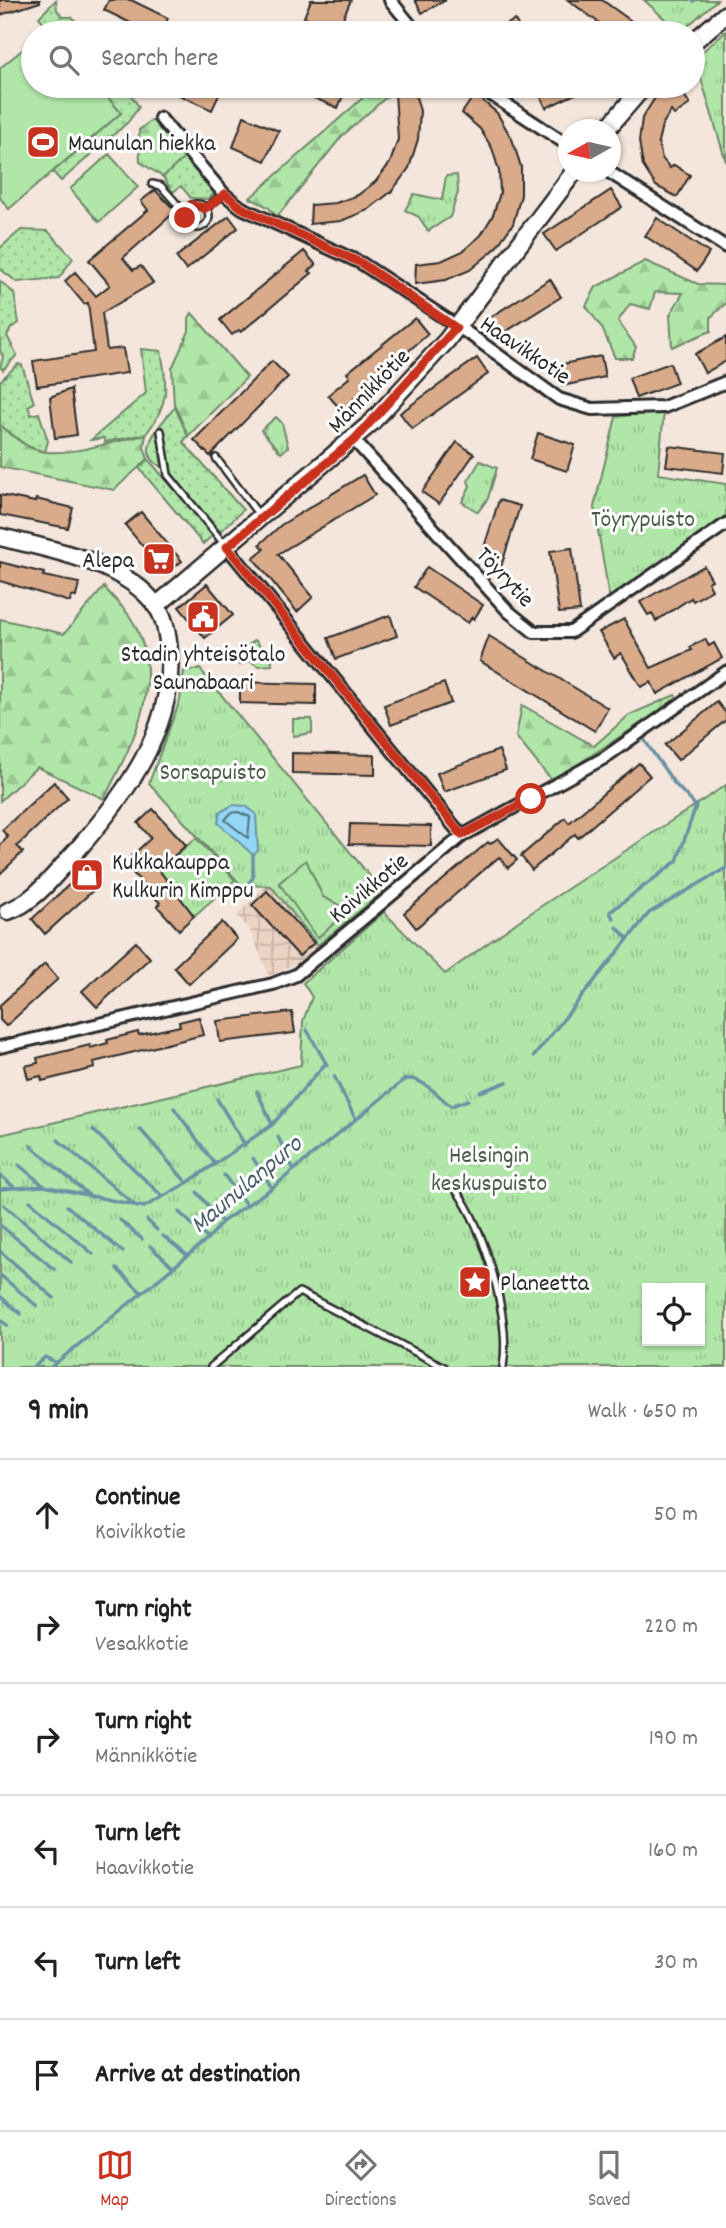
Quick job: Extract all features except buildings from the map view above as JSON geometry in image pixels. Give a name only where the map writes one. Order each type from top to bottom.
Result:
[{"type":"street","points":[[390,0],[407,21]]},
{"type":"street","points":[[705,32],[726,14]]},
{"type":"street","points":[[497,98],[558,138]]},
{"type":"street","points":[[616,119],[634,98]]},
{"type":"street","name":"Haavikkotie","points":[[160,118],[225,194],[242,208],[361,263],[559,399],[592,409],[664,407],[726,382]]},
{"type":"street","points":[[621,180],[726,247]]},
{"type":"street","name":"Männikkötie","points":[[156,606],[354,440],[456,328],[566,182]]},
{"type":"street","name":"Töyrytie","points":[[354,440],[508,611],[534,632],[570,632],[726,524]]},
{"type":"street","points":[[0,537],[54,550],[105,568],[138,588],[156,606],[168,643],[168,689],[148,763],[104,820],[75,851],[65,855],[13,901],[4,915]]},
{"type":"street","points":[[227,547],[462,835]]},
{"type":"street","name":"Koivikkotie","points":[[0,1047],[288,978],[462,835],[604,758],[726,671]]},
{"type":"lane","points":[[152,184],[161,186],[185,213],[187,223],[202,226],[208,218],[206,208]]},
{"type":"lane","points":[[206,208],[225,194]]},
{"type":"lane","points":[[185,213],[196,204],[206,208]]},
{"type":"lane","points":[[161,431],[169,475],[227,547]]},
{"type":"lane","points":[[216,458],[261,518]]},
{"type":"lane","points":[[456,1190],[470,1212],[492,1273],[502,1330],[503,1367]]},
{"type":"lane","points":[[211,1367],[299,1292],[444,1367]]},
{"type":"shaded area","points":[[267,885],[271,885],[318,945],[309,957],[269,976],[250,930],[237,915]]},
{"type":"green space","points":[[56,0],[57,10],[63,17],[72,17],[76,21],[42,21],[39,17]]},
{"type":"green space","points":[[644,0],[717,0],[693,21],[667,21]]},
{"type":"green space","points":[[726,31],[726,162],[705,92],[705,49]]},
{"type":"green space","name":"Maunulan hiekka","points":[[21,51],[21,98],[108,98],[121,113],[9,209],[0,198],[0,68]]},
{"type":"green space","points":[[108,98],[133,98],[139,107],[128,122],[61,181],[53,172],[121,113]]},
{"type":"green space","points":[[362,98],[385,98],[342,136],[277,217],[268,207],[250,198]]},
{"type":"green space","points":[[152,120],[185,157],[163,177],[140,162],[139,130]]},
{"type":"green space","points":[[109,154],[138,187],[99,222],[70,189]]},
{"type":"green space","points":[[185,157],[216,192],[208,199],[191,198],[181,186],[173,192],[163,177]]},
{"type":"green space","points":[[457,175],[458,192],[450,217],[428,231],[419,217],[405,210],[414,194],[442,200],[446,176]]},
{"type":"green space","points":[[21,230],[48,231],[73,258],[59,278],[17,282],[0,269],[0,248]]},
{"type":"green space","points":[[645,261],[698,284],[724,285],[726,303],[711,317],[711,331],[672,347],[670,315],[683,293],[655,292],[650,309],[630,304],[618,321],[636,347],[632,358],[615,358],[602,328],[586,306],[596,287]]},
{"type":"green space","points":[[0,281],[14,293],[19,323],[11,328],[7,336],[17,355],[3,370],[0,367],[3,357],[0,351]]},
{"type":"green space","points":[[192,313],[247,377],[188,436],[174,404],[172,368],[189,331],[189,318]]},
{"type":"green space","points":[[141,349],[161,351],[165,395],[159,414],[146,434],[105,442],[104,438],[91,440],[146,393]]},
{"type":"green space","points":[[18,364],[22,365],[34,403],[28,406],[31,415],[39,413],[48,441],[45,452],[27,446],[0,425],[0,381]]},
{"type":"green space","points":[[175,407],[188,436],[183,442],[243,510],[220,532],[172,474],[165,431],[157,432],[162,467],[153,461],[149,453],[152,437]]},
{"type":"green space","name":"Töyrypuisto","points":[[664,411],[658,474],[726,484],[726,515],[610,601],[594,507],[616,417]]},
{"type":"green space","points":[[276,417],[282,423],[288,447],[281,453],[261,430]]},
{"type":"green space","points":[[0,425],[27,446],[48,452],[76,451],[146,435],[144,447],[148,459],[114,490],[0,467]]},
{"type":"green space","points":[[148,459],[213,535],[203,544],[139,468]]},
{"type":"green space","points":[[480,461],[497,468],[488,498],[478,512],[462,502],[470,486],[468,481]]},
{"type":"green space","points":[[104,587],[132,620],[142,643],[147,666],[142,711],[135,734],[115,778],[104,799],[37,767],[0,801],[0,619],[64,634]]},
{"type":"green space","points":[[255,640],[260,646],[271,648],[272,665],[258,666],[250,661],[239,665],[236,656]]},
{"type":"green space","name":"Sorsapuisto","points":[[200,669],[383,892],[318,945],[271,886],[241,885],[149,783],[180,700],[184,671]]},
{"type":"green space","points":[[675,695],[678,699],[552,781],[516,737],[522,705],[594,746],[629,715]]},
{"type":"green space","points":[[293,719],[312,719],[312,733],[293,736]]},
{"type":"green space","name":"Helsingin keskuspuisto","points":[[726,785],[726,1367],[0,1367],[0,1135],[301,1065],[303,1021],[312,997],[303,983],[384,912],[445,974],[520,920]]},
{"type":"green space","points":[[196,838],[235,880],[194,916],[159,870]]},
{"type":"green space","points":[[306,860],[323,897],[350,910],[317,938],[279,883]]},
{"type":"water","points":[[233,805],[246,806],[256,814],[258,851],[253,855],[218,823],[220,812]]},
{"type":"waterway","points":[[613,918],[610,912],[677,861],[696,806],[674,783],[643,738]]},
{"type":"waterway","points":[[245,887],[253,878],[253,855]]},
{"type":"waterway","name":"Maunulanpuro","points":[[534,1056],[649,913],[726,868]]},
{"type":"waterway","points":[[617,927],[627,938]]},
{"type":"waterway","points":[[307,1030],[327,1065]]},
{"type":"waterway","points":[[0,1189],[44,1186],[144,1207],[187,1183],[272,1125],[326,1063]]},
{"type":"waterway","points":[[334,1076],[355,1118]]},
{"type":"waterway","name":"Maunulanpuro","points":[[51,1367],[208,1239],[222,1222],[272,1188],[404,1080],[423,1083],[451,1106],[468,1100]]},
{"type":"waterway","points":[[480,1092],[507,1082]]},
{"type":"waterway","points":[[257,1091],[272,1124]]},
{"type":"waterway","points":[[217,1099],[245,1145]]},
{"type":"waterway","points":[[174,1108],[215,1164]]},
{"type":"waterway","points":[[140,1129],[187,1183]]},
{"type":"waterway","points":[[93,1130],[162,1196]]},
{"type":"waterway","points":[[278,1137],[294,1170]]},
{"type":"waterway","points":[[58,1140],[137,1207]]},
{"type":"waterway","points":[[31,1146],[91,1197]]},
{"type":"waterway","points":[[253,1158],[272,1188]]},
{"type":"waterway","points":[[19,1165],[44,1186]]},
{"type":"waterway","points":[[0,1175],[14,1187]]},
{"type":"waterway","points":[[224,1175],[247,1206]]},
{"type":"waterway","points":[[197,1192],[222,1222]]},
{"type":"waterway","points":[[30,1201],[93,1254]]},
{"type":"waterway","points":[[4,1205],[71,1262]]},
{"type":"waterway","points":[[67,1206],[123,1252]]},
{"type":"waterway","points":[[179,1212],[208,1239]]},
{"type":"waterway","points":[[120,1220],[142,1239]]},
{"type":"waterway","points":[[147,1220],[157,1230]]},
{"type":"waterway","points":[[0,1225],[54,1269]]},
{"type":"waterway","points":[[163,1236],[187,1255]]},
{"type":"waterway","points":[[150,1246],[173,1267]]},
{"type":"waterway","points":[[0,1251],[54,1298]]},
{"type":"waterway","points":[[117,1269],[142,1293]]},
{"type":"waterway","points":[[0,1275],[37,1306]]},
{"type":"waterway","points":[[0,1296],[21,1314]]},
{"type":"waterway","points":[[0,1320],[8,1326]]},
{"type":"waterway","points":[[34,1367],[45,1357],[55,1362]]},
{"type":"place","name":"Maunulan hiekka","points":[[43,142]]},
{"type":"place","name":"Alepa","points":[[159,559]]},
{"type":"place","name":"Stadin yhteisötalo Saunabaari","points":[[203,617]]},
{"type":"place","name":"Kukkakauppa Kulkurin Kimppu","points":[[87,875]]},
{"type":"place","name":"Planeetta","points":[[475,1282]]},
{"type":"route","points":[[185,218],[187,208],[191,205],[206,208],[225,194],[242,208],[361,263],[456,328],[354,440],[227,547],[323,668],[462,835],[531,799]]}]
